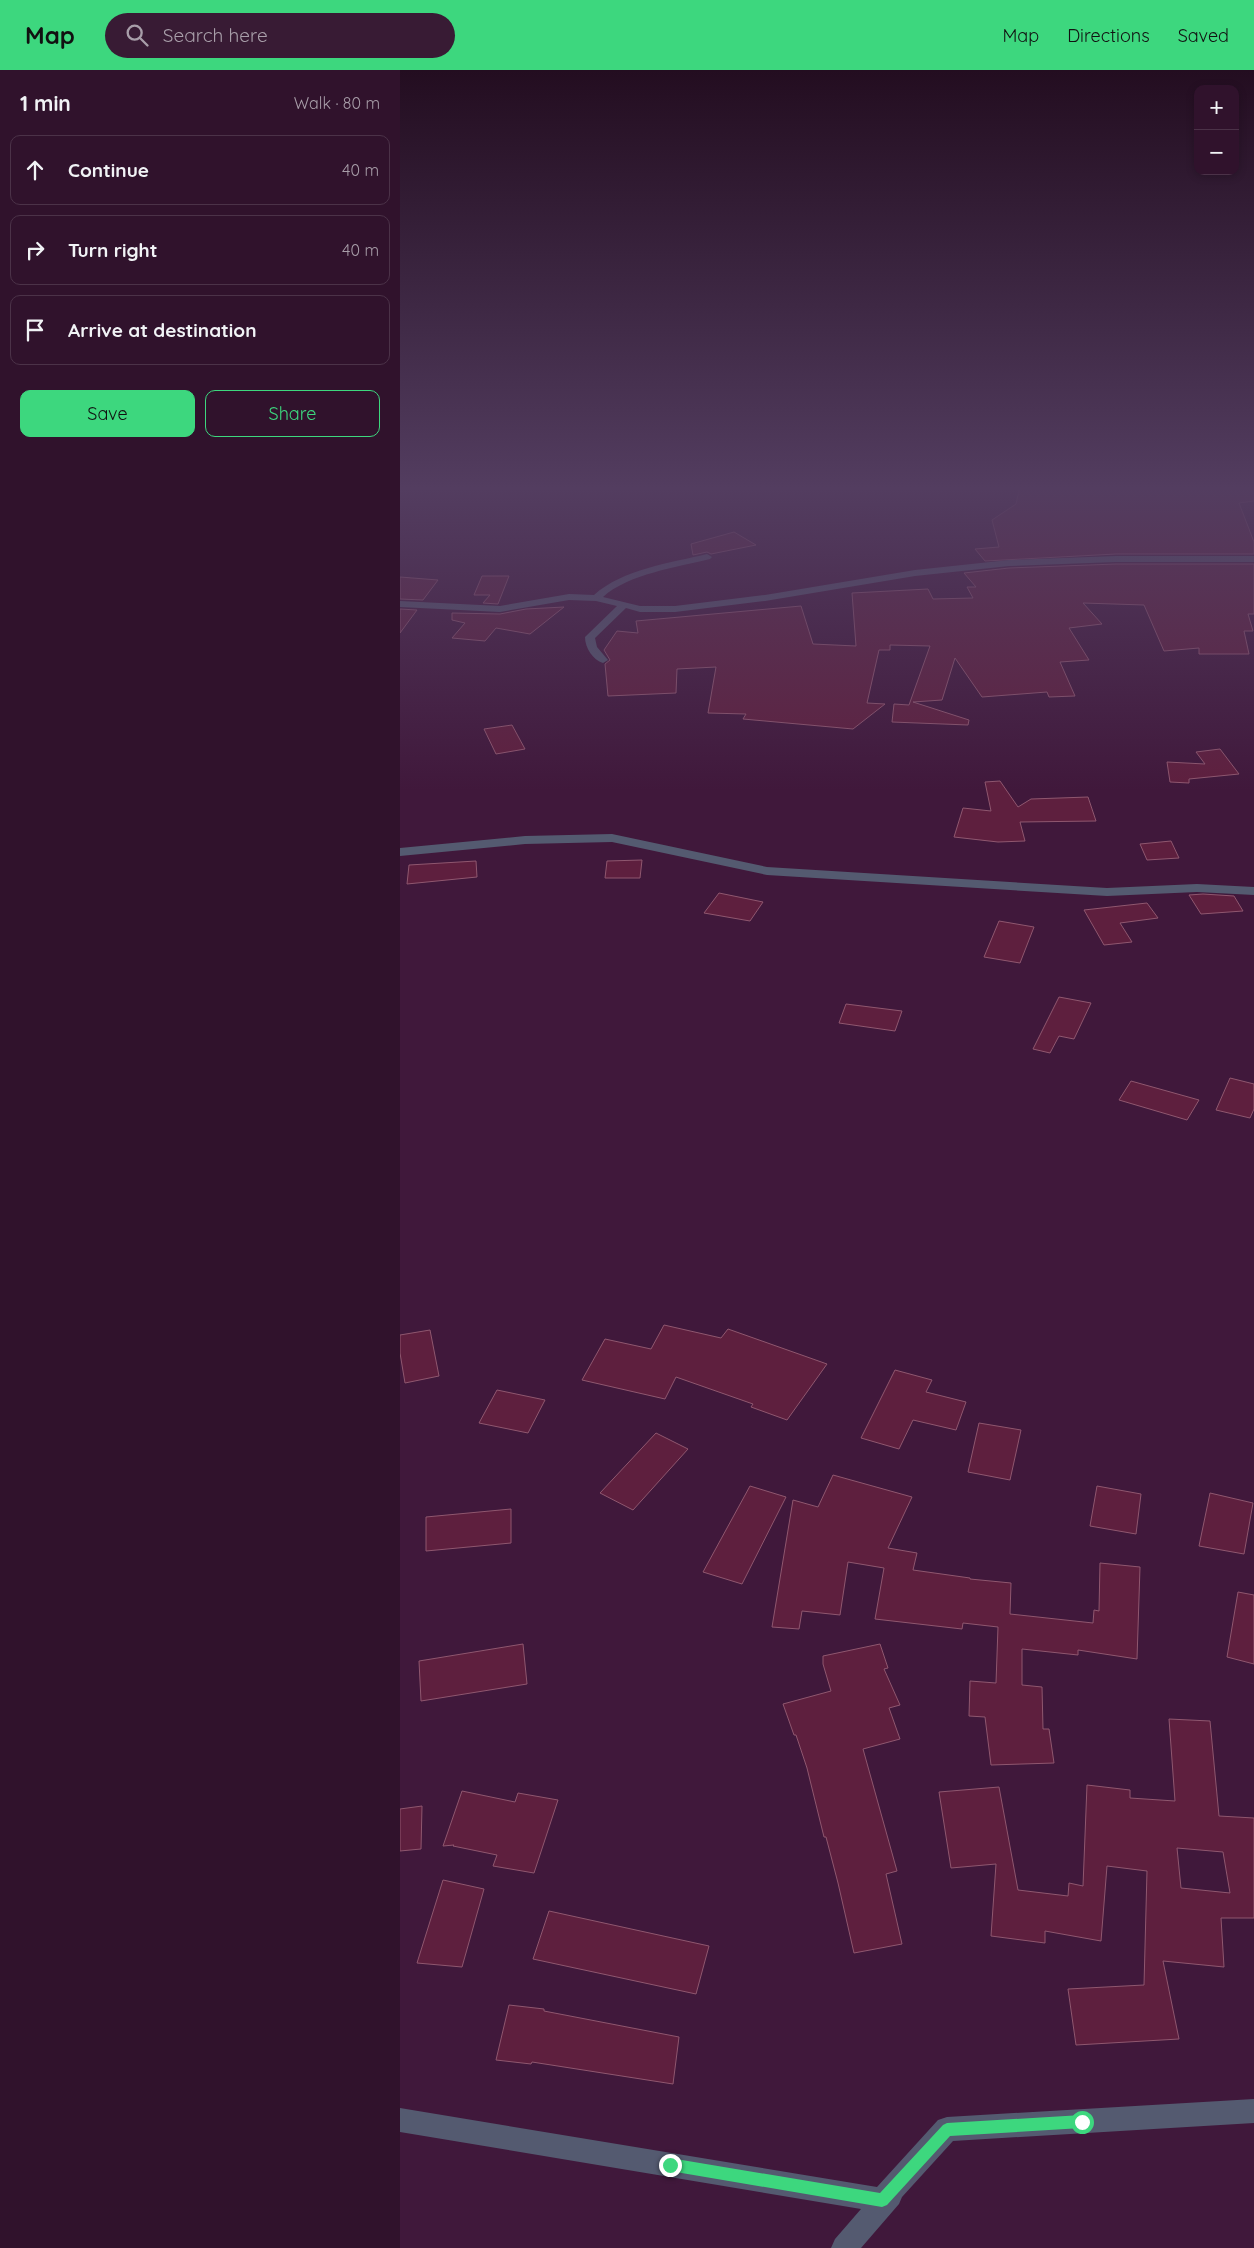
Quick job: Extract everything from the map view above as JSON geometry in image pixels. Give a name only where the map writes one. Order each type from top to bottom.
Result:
[{"type":"street","points":[[596,598],[600,592],[609,588]]},
{"type":"street","points":[[400,604],[500,609],[569,597],[596,598],[640,609],[675,609],[714,606],[826,588]]},
{"type":"street","points":[[603,660],[592,650],[589,642],[590,637],[623,606]]},
{"type":"street","points":[[400,852],[525,840],[612,838],[767,871],[1107,892],[1197,888],[1254,891]]},
{"type":"street","points":[[400,2120],[882,2200],[947,2130],[1254,2111]]},
{"type":"street","points":[[844,2248],[947,2130]]},
{"type":"building","points":[[400,588],[432,588],[423,600],[400,599]]},
{"type":"building","points":[[477,588],[504,588],[498,604],[483,603],[490,595],[474,595]]},
{"type":"building","points":[[967,588],[1254,588],[1254,614],[1248,614],[1253,631],[1244,631],[1249,654],[1199,654],[1199,648],[1164,651],[1144,605],[1083,603],[1102,624],[1069,628],[1089,660],[1060,662],[1075,696],[1049,697],[1047,692],[982,697],[955,658],[942,700],[913,702],[969,720],[968,725],[892,722],[894,704],[909,705],[930,646],[890,645],[890,650],[879,650],[867,703],[885,704],[853,729],[743,719],[746,714],[708,713],[716,667],[677,669],[676,693],[608,696],[605,664],[610,660],[604,650],[617,631],[638,633],[636,621],[801,606],[813,644],[856,646],[852,593],[928,589],[933,599],[973,598]]},
{"type":"building","points":[[564,607],[530,634],[496,628],[485,641],[452,638],[465,623],[452,620],[452,613],[500,614],[526,609]]},
{"type":"building","points":[[400,609],[417,610],[400,633]]},
{"type":"building","points":[[512,725],[525,749],[496,754],[484,729]]},
{"type":"building","points":[[1220,749],[1239,774],[1189,779],[1189,783],[1170,782],[1167,762],[1205,764],[1196,752]]},
{"type":"building","points":[[1000,781],[1018,807],[1031,799],[1088,797],[1096,821],[1020,822],[1025,841],[998,842],[954,837],[963,808],[991,811],[985,782]]},
{"type":"building","points":[[1171,841],[1179,858],[1147,860],[1140,844]]},
{"type":"building","points":[[642,860],[640,878],[605,878],[607,861]]},
{"type":"building","points":[[476,861],[477,877],[407,884],[409,865]]},
{"type":"building","points":[[719,893],[763,902],[750,921],[704,913]]},
{"type":"building","points":[[1189,895],[1234,896],[1243,911],[1201,914]]},
{"type":"building","points":[[1147,903],[1158,918],[1120,923],[1132,942],[1104,945],[1084,910]]},
{"type":"building","points":[[999,921],[1034,927],[1020,963],[984,957]]},
{"type":"building","points":[[1059,997],[1091,1003],[1074,1039],[1059,1036],[1050,1053],[1033,1049]]},
{"type":"building","points":[[846,1004],[902,1011],[895,1031],[839,1023]]},
{"type":"building","points":[[1230,1078],[1254,1084],[1254,1109],[1250,1118],[1216,1110]]},
{"type":"building","points":[[1131,1081],[1199,1100],[1187,1120],[1119,1100]]},
{"type":"building","points":[[664,1325],[721,1338],[728,1329],[827,1364],[787,1420],[751,1407],[753,1404],[676,1377],[665,1399],[582,1380],[605,1339],[651,1349]]},
{"type":"building","points":[[430,1330],[439,1376],[405,1383],[400,1353],[400,1335]]},
{"type":"building","points":[[895,1370],[932,1380],[926,1392],[966,1402],[956,1430],[913,1420],[899,1449],[861,1438]]},
{"type":"building","points":[[497,1390],[545,1400],[528,1433],[479,1423]]},
{"type":"building","points":[[979,1423],[1021,1430],[1010,1480],[968,1472]]},
{"type":"building","points":[[656,1433],[688,1449],[633,1510],[600,1493]]},
{"type":"building","points":[[833,1475],[912,1497],[888,1548],[917,1553],[913,1570],[1011,1583],[1010,1614],[1093,1623],[1094,1610],[1099,1611],[1100,1563],[1140,1567],[1137,1659],[1078,1650],[1078,1655],[1022,1649],[1022,1685],[1042,1687],[1043,1729],[1049,1729],[1054,1763],[991,1765],[985,1717],[969,1716],[970,1681],[996,1683],[998,1627],[963,1623],[962,1629],[875,1619],[884,1568],[848,1562],[840,1615],[802,1611],[799,1629],[772,1627],[793,1500],[818,1507]]},
{"type":"building","points":[[750,1486],[786,1497],[742,1584],[703,1572]]},
{"type":"building","points":[[1097,1486],[1141,1494],[1136,1534],[1090,1526]]},
{"type":"building","points":[[1210,1493],[1253,1503],[1244,1554],[1199,1546]]},
{"type":"building","points":[[511,1509],[511,1543],[426,1551],[426,1517]]},
{"type":"building","points":[[1238,1592],[1254,1595],[1254,1664],[1227,1657]]},
{"type":"building","points":[[523,1644],[527,1684],[421,1701],[419,1661]]},
{"type":"building","points":[[880,1644],[888,1668],[884,1669],[900,1705],[889,1708],[900,1739],[863,1749],[897,1871],[886,1874],[902,1944],[854,1953],[838,1883],[826,1837],[824,1837],[807,1768],[783,1704],[831,1691],[823,1664],[823,1656]]},
{"type":"building","points":[[1169,1719],[1210,1721],[1219,1816],[1254,1818],[1254,1918],[1221,1918],[1224,1967],[1163,1961],[1179,2039],[1076,2045],[1068,1989],[1144,1985],[1147,1871],[1107,1866],[1101,1941],[1045,1931],[1045,1943],[991,1936],[996,1864],[951,1868],[939,1792],[999,1787],[1018,1890],[1068,1896],[1069,1883],[1083,1886],[1087,1785],[1130,1790],[1130,1798],[1175,1801]],"holes":[[[1177,1848],[1223,1852],[1230,1893],[1181,1888]]]},
{"type":"building","points":[[462,1791],[515,1802],[518,1793],[558,1800],[534,1873],[493,1866],[497,1855],[454,1845],[443,1846]]},
{"type":"building","points":[[422,1806],[421,1849],[400,1851],[400,1809]]},
{"type":"building","points":[[443,1880],[484,1889],[462,1967],[417,1963]]},
{"type":"building","points":[[549,1911],[709,1946],[696,1994],[533,1959]]},
{"type":"building","points":[[509,2005],[544,2009],[544,2011],[679,2037],[673,2084],[532,2062],[531,2064],[496,2060]]},
{"type":"route","points":[[670,2165],[882,2200],[947,2130],[1082,2122]]}]
